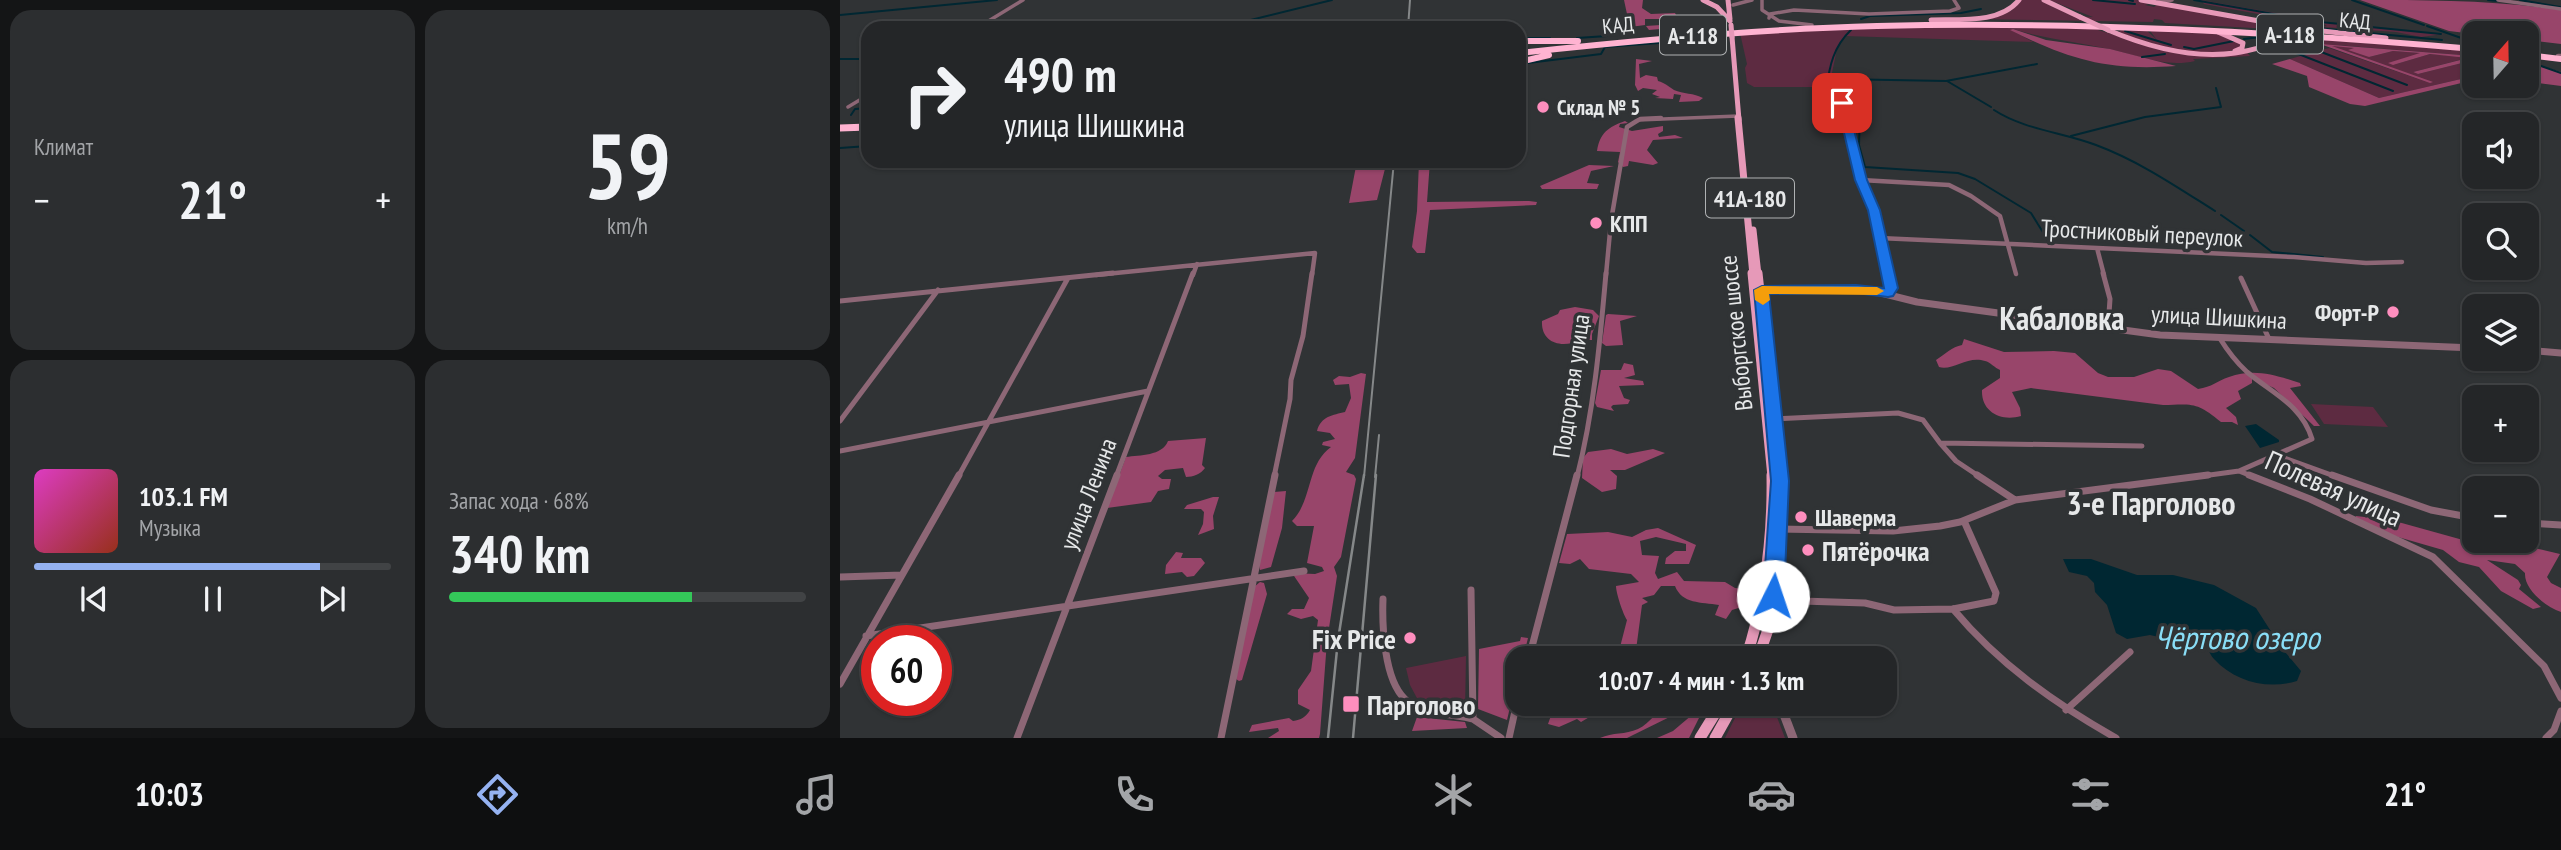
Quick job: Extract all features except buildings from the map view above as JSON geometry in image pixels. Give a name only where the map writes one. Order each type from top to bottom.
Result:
[{"type":"highway","name":"КАД","points":[[1526,50],[1629,39],[1812,25],[1931,20],[2106,22],[2260,29],[2462,47]]},
{"type":"highway","name":"КАД","points":[[1629,39],[1884,25],[2039,23],[2172,27],[2462,47]]},
{"type":"highway","points":[[1526,41],[1629,39]]},
{"type":"highway","points":[[1526,60],[1570,49],[1629,39]]},
{"type":"highway","points":[[2539,54],[2560,57]]},
{"type":"highway","points":[[840,126],[861,124]]},
{"type":"main road","points":[[1703,0],[1717,7],[1732,23]]},
{"type":"main road","points":[[1931,20],[1990,16],[2011,9],[2019,0]]},
{"type":"main road","points":[[2045,0],[2152,47],[2204,55],[2236,53],[2301,38],[2407,43]]},
{"type":"main road","points":[[2144,1],[2304,29],[2386,38]]},
{"type":"main road","name":"Выборгское шоссе","points":[[1731,2],[1753,227],[1773,481],[1766,587],[1760,622],[1751,646]]},
{"type":"main road","points":[[2109,30],[2149,44],[2185,51],[2230,52],[2244,46],[2239,40],[2228,35],[2172,27]]},
{"type":"main road","name":"Выборгское шоссе","points":[[1734,36],[1738,116],[1780,481],[1773,600],[1763,646]]},
{"type":"main road","points":[[1700,738],[1714,716]]},
{"type":"main road","points":[[1715,738],[1727,716]]},
{"type":"street","points":[[989,21],[1023,0]]},
{"type":"street","points":[[1731,2],[1752,0]]},
{"type":"street","points":[[1762,0],[1762,10],[1769,18],[1781,23],[1812,25]]},
{"type":"street","points":[[1769,18],[1770,14],[1785,10],[1884,13],[1950,10],[1959,8],[1955,0]]},
{"type":"street","points":[[2144,1],[2172,0],[2188,8]]},
{"type":"street","points":[[2498,0],[2561,9]]},
{"type":"street","points":[[848,107],[861,99]]},
{"type":"street","points":[[1842,103],[1861,180],[1874,210],[1891,282],[1888,293]]},
{"type":"street","name":"Подгорная улица","points":[[1532,646],[1584,449],[1599,351],[1603,289],[1627,127],[1635,120],[1738,116]]},
{"type":"street","points":[[1861,180],[1949,185],[1971,196],[2000,216],[2010,244],[2016,274]]},
{"type":"street","name":"Тростниковый переулок","points":[[1879,238],[2258,257],[2282,255],[2385,264],[2402,262]]},
{"type":"street","points":[[2097,248],[2110,299],[2108,328]]},
{"type":"street","points":[[840,300],[1315,253],[1303,336],[1291,380],[1292,389],[1220,738]]},
{"type":"street","name":"улица Ленина","points":[[1017,738],[1197,264]]},
{"type":"street","points":[[872,625],[1068,278]]},
{"type":"street","points":[[2241,278],[2269,339]]},
{"type":"street","name":"улица Шишкина","points":[[1758,290],[1856,289],[1888,293],[1917,302],[2160,335],[2462,347]]},
{"type":"street","points":[[840,421],[938,290]]},
{"type":"street","points":[[2218,337],[2246,371],[2288,403],[2310,431],[2312,439],[2239,471]]},
{"type":"street","points":[[2539,351],[2561,354]]},
{"type":"street","points":[[840,452],[1148,391]]},
{"type":"street","points":[[1774,419],[1898,413],[1923,420],[1956,461],[2015,500]]},
{"type":"street","points":[[1940,443],[2142,446]]},
{"type":"street","points":[[2276,455],[2431,510],[2462,516]]},
{"type":"street","name":"Полевая улица","points":[[1777,529],[1893,531],[1940,526],[1964,521],[2015,500],[2239,471],[2309,499],[2433,557],[2544,666],[2561,698]]},
{"type":"street","points":[[1773,600],[1865,603],[1894,610],[1953,609],[1994,601],[1996,593],[1964,521]]},
{"type":"street","points":[[2539,524],[2561,525]]},
{"type":"street","points":[[939,625],[1304,571]]},
{"type":"street","points":[[840,577],[902,575]]},
{"type":"street","points":[[1471,590],[1473,719]]},
{"type":"street","points":[[1383,599],[1387,651],[1400,692],[1415,705],[1473,719],[1501,738]]},
{"type":"street","points":[[1953,609],[2003,664],[2066,710],[2116,738]]},
{"type":"street","points":[[840,684],[861,645]]},
{"type":"street","points":[[2066,710],[2130,652]]},
{"type":"street","points":[[2546,738],[2554,730],[2561,711]]},
{"type":"street","points":[[1509,738],[1514,716]]},
{"type":"street","points":[[1785,716],[1793,738]]},
{"type":"shaded area","points":[[1624,0],[1643,0],[1642,8],[1651,14],[1675,13],[1682,27],[1649,30],[1646,26],[1675,24],[1665,19],[1645,19],[1645,25],[1623,28],[1627,14]]},
{"type":"shaded area","points":[[2021,0],[2041,0],[2075,16],[2069,16],[2093,17],[2049,0],[2136,0],[2152,3],[2145,5],[2154,7],[2158,4],[2322,32],[2165,23],[2154,19],[2153,22],[1974,19],[2011,11]]},
{"type":"shaded area","points":[[2201,0],[2344,25],[2444,34],[2421,37],[2396,32],[2323,27],[2327,26],[2324,24],[2299,25],[2297,24],[2301,22],[2204,4]]},
{"type":"shaded area","points":[[2360,0],[2486,2],[2561,10],[2561,44],[2539,41],[2539,21],[2462,21],[2462,33],[2449,31]]},
{"type":"shaded area","points":[[1904,26],[2144,28],[2157,40],[2148,28],[2215,33],[2241,44],[2240,47],[2219,52],[2247,52],[2250,56],[2193,59],[2195,61],[2184,63],[2162,62],[2013,29],[2011,30],[2033,42],[1845,36],[1837,49],[1829,87],[1754,87],[1747,83],[1747,64],[1740,33]],"holes":[[[2098,30],[2121,30],[2119,32],[2162,47],[2196,53],[2176,53]]]},
{"type":"shaded area","points":[[2010,30],[2046,40],[2110,49],[2176,66],[2130,67],[2090,61],[2052,49]]},
{"type":"shaded area","points":[[2312,39],[2462,50],[2462,55],[2336,45],[2357,48],[2369,57],[2393,51],[2423,53],[2393,65],[2430,54],[2462,56],[2462,59],[2413,72],[2418,74],[2462,63],[2462,79],[2379,98],[2290,59],[2329,48],[2430,83],[2322,44],[2287,41]]},
{"type":"shaded area","points":[[2320,44],[2462,55],[2462,57],[2430,54],[2393,65],[2388,63],[2420,53],[2393,51],[2369,57],[2348,50],[2354,48],[2332,46],[2433,82]]},
{"type":"shaded area","points":[[1636,59],[1652,61],[1639,64],[1640,78],[1646,75],[1657,77],[1658,81],[1674,90],[1703,98],[1699,101],[1679,102],[1681,95],[1674,94],[1673,99],[1655,98],[1660,97],[1652,94],[1657,90],[1643,88],[1638,91],[1635,85]]},
{"type":"shaded area","points":[[2290,59],[2379,98],[2462,79],[2462,83],[2365,106],[2350,104],[2309,87],[2307,76],[2272,64]]},
{"type":"shaded area","points":[[2462,60],[2462,63],[2418,74],[2413,72]]},
{"type":"shaded area","points":[[2539,66],[2561,72],[2561,86],[2539,83]]},
{"type":"shaded area","points":[[1625,121],[1628,123],[1620,124],[1619,127],[1632,131],[1663,126],[1659,137],[1675,135],[1683,138],[1653,140],[1647,150],[1658,163],[1653,165],[1629,161],[1628,166],[1623,167],[1618,162],[1620,152],[1597,151],[1606,132]]},
{"type":"shaded area","points":[[1589,165],[1614,166],[1591,171],[1587,183],[1599,184],[1597,189],[1542,189],[1540,186]]},
{"type":"shaded area","points":[[1356,168],[1385,168],[1377,200],[1349,203]]},
{"type":"shaded area","points":[[1419,168],[1429,168],[1427,202],[1537,202],[1536,205],[1430,210],[1425,253],[1417,253],[1412,247]]},
{"type":"shaded area","points":[[1575,307],[1593,310],[1599,316],[1592,340],[1588,340],[1585,327],[1577,322],[1573,324],[1572,343],[1560,344],[1550,340],[1544,333],[1542,321],[1558,314],[1560,310]]},
{"type":"shaded area","points":[[1608,314],[1637,316],[1620,321],[1623,345],[1606,346],[1602,343]]},
{"type":"shaded area","points":[[1964,339],[2004,352],[2075,353],[2098,373],[2108,377],[2134,377],[2158,369],[2171,371],[2198,389],[2238,374],[2273,375],[2300,383],[2301,386],[2290,388],[2320,426],[2314,426],[2274,388],[2252,378],[2252,383],[2238,391],[2241,399],[2226,408],[2236,417],[2238,425],[2221,422],[2194,406],[2163,405],[2031,388],[2012,392],[2021,416],[2006,418],[1989,409],[1982,390],[2000,378],[2000,370],[1979,360],[1939,367],[1936,360],[1962,345]]},
{"type":"shaded area","points":[[1624,363],[1633,365],[1635,375],[1624,378],[1643,381],[1644,385],[1619,386],[1624,398],[1630,400],[1628,404],[1613,405],[1611,407],[1614,411],[1597,407],[1595,403],[1601,370],[1621,370]]},
{"type":"shaded area","points":[[1366,374],[1355,458],[1346,472],[1354,475],[1356,479],[1341,557],[1334,567],[1337,576],[1327,641],[1319,738],[1268,738],[1279,731],[1278,728],[1249,732],[1252,725],[1289,718],[1296,721],[1310,710],[1298,704],[1298,690],[1311,671],[1318,620],[1313,616],[1301,619],[1287,614],[1292,609],[1304,609],[1309,598],[1292,573],[1315,574],[1324,571],[1322,567],[1307,563],[1314,526],[1297,526],[1292,521],[1299,513],[1317,463],[1331,447],[1322,445],[1323,442],[1335,439],[1330,433],[1317,431],[1319,426],[1328,417],[1345,412],[1351,398],[1349,384],[1335,385],[1333,380],[1339,376],[1350,377]]},
{"type":"shaded area","points":[[2311,404],[2373,407],[2388,427],[2324,424]]},
{"type":"shaded area","points":[[1206,438],[1202,465],[1205,468],[1201,472],[1186,477],[1183,468],[1165,470],[1158,476],[1171,479],[1169,489],[1158,491],[1151,502],[1107,508],[1126,457],[1156,452],[1168,441]]},
{"type":"shaded area","points":[[1611,449],[1627,454],[1653,449],[1665,453],[1625,470],[1610,470],[1617,476],[1616,489],[1602,492],[1582,478],[1583,458],[1588,452]]},
{"type":"shaded area","points":[[1286,491],[1282,528],[1271,567],[1260,570],[1274,492]]},
{"type":"shaded area","points":[[1219,497],[1213,516],[1214,529],[1198,535],[1204,512],[1201,509],[1184,509],[1187,505]]},
{"type":"shaded area","points":[[2356,516],[2391,520],[2462,540],[2462,553],[2539,553],[2539,549],[2560,554],[2547,577],[2551,583],[2561,588],[2561,612],[2537,597],[2528,586],[2525,573],[2515,564],[2487,560],[2518,580],[2521,585],[2519,589],[2541,607],[2533,609],[2501,591],[2479,567],[2459,562],[2443,550],[2391,535],[2355,519]]},
{"type":"shaded area","points":[[1658,528],[1696,545],[1689,564],[1665,564],[1666,558],[1675,551],[1686,551],[1686,544],[1656,537],[1640,541],[1642,555],[1659,556],[1655,573],[1658,579],[1677,572],[1684,581],[1725,582],[1735,588],[1744,589],[1748,595],[1745,606],[1732,610],[1726,619],[1715,615],[1719,605],[1687,599],[1675,586],[1661,586],[1654,595],[1642,598],[1648,602],[1642,605],[1637,646],[1620,646],[1627,620],[1616,586],[1639,582],[1631,574],[1589,569],[1580,559],[1570,564],[1559,563],[1567,534],[1608,532],[1632,537]]},
{"type":"shaded area","points":[[1176,552],[1183,553],[1181,558],[1201,558],[1205,563],[1194,576],[1187,577],[1182,572],[1165,574],[1166,565]]},
{"type":"shaded area","points":[[1260,582],[1264,583],[1267,594],[1242,680],[1239,681],[1236,679],[1254,587]]},
{"type":"shaded area","points":[[1521,637],[1528,638],[1526,646],[1505,646],[1507,720],[1478,709],[1479,649],[1520,641]]},
{"type":"shaded area","points":[[1466,656],[1465,711],[1419,702],[1410,685],[1406,668]]},
{"type":"shaded area","points":[[1551,716],[1591,716],[1581,722],[1577,719],[1559,727],[1548,724]]},
{"type":"shaded area","points":[[1654,716],[1672,716],[1627,738],[1600,738],[1638,729]]},
{"type":"shaded area","points":[[1691,716],[1700,716],[1689,738],[1657,738],[1673,731]]},
{"type":"shaded area","points":[[1736,716],[1777,716],[1785,738],[1725,738]]},
{"type":"shaded area","points":[[1417,717],[1465,722],[1467,728],[1412,731]]},
{"type":"water","points":[[2256,424],[2279,442],[2260,448],[2245,426]]},
{"type":"water","name":"Чёртово озеро","points":[[2063,559],[2091,559],[2137,575],[2173,575],[2214,585],[2256,608],[2281,647],[2301,671],[2297,681],[2275,685],[2242,678],[2222,667],[2202,640],[2181,632],[2163,638],[2150,635],[2127,639],[2116,633],[2107,605],[2095,592],[2094,583],[2087,576],[2069,572]]},
{"type":"waterway","points":[[840,15],[997,0]]},
{"type":"waterway","points":[[1246,21],[1332,0]]},
{"type":"waterway","points":[[2093,0],[2135,4]]},
{"type":"waterway","points":[[2129,0],[2133,1]]},
{"type":"waterway","points":[[2194,0],[2320,22],[2441,34]]},
{"type":"waterway","points":[[2352,0],[2424,25]]},
{"type":"waterway","points":[[2488,0],[2498,1]]},
{"type":"waterway","points":[[2520,0],[2560,7]]},
{"type":"waterway","points":[[1861,19],[1870,16],[1961,13],[1981,9]]},
{"type":"waterway","points":[[2427,26],[2462,38]]},
{"type":"waterway","points":[[2306,27],[2442,40]]},
{"type":"waterway","points":[[1827,88],[1833,57],[1851,30]]},
{"type":"waterway","points":[[2125,31],[2171,45]]},
{"type":"waterway","points":[[1577,38],[1607,36]]},
{"type":"waterway","points":[[2244,39],[2260,37]]},
{"type":"waterway","points":[[1526,38],[1550,38]]},
{"type":"waterway","points":[[1528,63],[1601,54],[1605,47],[1725,38]]},
{"type":"waterway","points":[[2184,47],[2194,49],[2234,41]]},
{"type":"waterway","points":[[2296,42],[2318,44]]},
{"type":"waterway","points":[[2296,42],[2278,46],[2393,91]]},
{"type":"waterway","points":[[2316,50],[2407,85]]},
{"type":"waterway","points":[[2142,57],[2165,54]]},
{"type":"waterway","points":[[840,59],[861,59]]},
{"type":"waterway","points":[[1836,79],[1946,81],[2037,64]]},
{"type":"waterway","points":[[2539,65],[2561,73]]},
{"type":"waterway","points":[[1947,81],[1991,107]]},
{"type":"waterway","points":[[2071,136],[2145,117],[2221,107],[2216,88]]},
{"type":"waterway","points":[[1831,91],[1860,114],[1859,145],[1865,167],[1958,173],[1975,179],[2031,213],[2049,242]]},
{"type":"waterway","points":[[851,115],[855,109],[861,109]]},
{"type":"waterway","points":[[1994,110],[2018,122],[2112,151],[2215,211]]},
{"type":"waterway","points":[[840,148],[861,146]]},
{"type":"waterway","points":[[2221,215],[2244,231]]},
{"type":"waterway","points":[[2250,235],[2272,252],[2323,257]]},
{"type":"railway","points":[[1408,21],[1410,0]]},
{"type":"railway","points":[[1364,477],[1393,168]]},
{"type":"railway","points":[[1375,477],[1379,435]]},
{"type":"railway","points":[[1328,738],[1338,640],[1364,475]]},
{"type":"railway","points":[[1353,738],[1376,475]]},
{"type":"slow traffic","points":[[1763,300],[1762,290],[1877,291]]},
{"type":"place","name":"Склад № 5","points":[[1543,107]]},
{"type":"place","name":"КПП","points":[[1596,223]]},
{"type":"place","name":"Форт-Р","points":[[2393,312]]},
{"type":"place","name":"Шаверма","points":[[1801,517]]},
{"type":"place","name":"Пятёрочка","points":[[1808,550]]},
{"type":"place","name":"Fix Price","points":[[1410,638]]},
{"type":"place","name":"Парголово","points":[[1351,704]]},
{"type":"district","name":"Кабаловка","points":[[2062,318]]},
{"type":"district","name":"3-е Парголово","points":[[2151,503]]},
{"type":"route","points":[[1773,596],[1780,481],[1762,290],[1856,289],[1888,293],[1891,288],[1874,210],[1861,180],[1842,103]]}]
